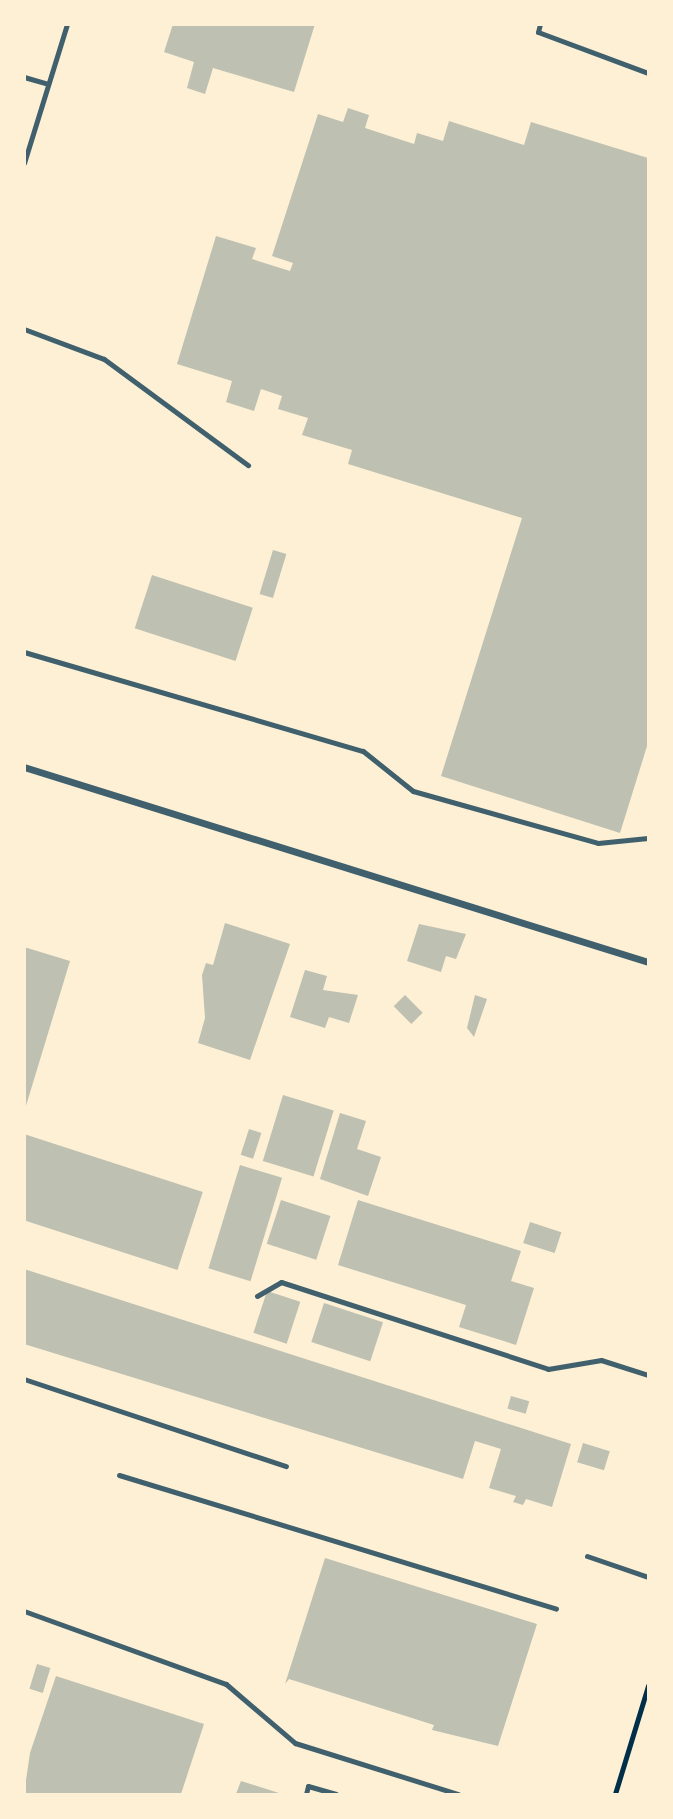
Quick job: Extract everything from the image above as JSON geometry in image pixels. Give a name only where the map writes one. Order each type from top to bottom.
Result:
[{"type":"street","points":[[24,767],[649,962]]},
{"type":"lane","points":[[24,163],[67,24]]},
{"type":"lane","points":[[541,24],[538,32],[649,73]]},
{"type":"lane","points":[[24,77],[48,84]]},
{"type":"lane","points":[[24,329],[104,359],[248,465]]},
{"type":"lane","points":[[24,652],[363,751],[413,791],[598,843],[649,838]]},
{"type":"lane","points":[[257,1296],[281,1282],[548,1369],[601,1360],[649,1376]]},
{"type":"lane","points":[[24,1379],[286,1466]]},
{"type":"lane","points":[[119,1475],[555,1609]]},
{"type":"lane","points":[[587,1556],[649,1577]]},
{"type":"lane","points":[[24,1611],[226,1684],[295,1743],[458,1794]]},
{"type":"lane","points":[[306,1794],[308,1786],[336,1794]]},
{"type":"path","points":[[615,1794],[649,1686]]},
{"type":"building","points":[[173,24],[315,24],[294,92],[213,68],[205,94],[187,88],[194,62],[164,52]]},
{"type":"building","points":[[348,108],[369,115],[365,128],[414,144],[417,133],[443,141],[449,121],[524,145],[531,122],[648,158],[648,743],[620,833],[441,776],[522,518],[348,464],[352,450],[302,435],[308,418],[278,409],[282,396],[261,389],[254,411],[226,402],[232,381],[177,364],[216,236],[256,248],[252,259],[290,271],[293,263],[272,256],[318,114],[343,122]]},
{"type":"building","points":[[273,550],[286,554],[273,598],[260,594]]},
{"type":"building","points":[[152,575],[253,608],[236,661],[135,628]]},
{"type":"building","points":[[225,923],[290,944],[250,1060],[198,1043],[205,1018],[202,975],[206,963],[213,965]]},
{"type":"building","points":[[419,924],[466,934],[456,959],[446,956],[441,972],[407,961]]},
{"type":"building","points":[[24,947],[70,961],[25,1109],[24,1109]]},
{"type":"building","points":[[305,970],[327,976],[323,990],[358,995],[349,1023],[329,1017],[325,1028],[290,1017]]},
{"type":"building","points":[[405,995],[423,1013],[411,1024],[394,1006]]},
{"type":"building","points":[[475,995],[487,999],[474,1037],[467,1028]]},
{"type":"building","points":[[283,1095],[334,1110],[314,1176],[263,1161]]},
{"type":"building","points":[[340,1113],[366,1121],[357,1149],[381,1157],[368,1196],[320,1179]]},
{"type":"building","points":[[249,1129],[261,1133],[253,1159],[241,1155]]},
{"type":"building","points":[[24,1134],[203,1192],[177,1270],[24,1220]]},
{"type":"building","points":[[240,1165],[282,1178],[251,1281],[208,1268]]},
{"type":"building","points":[[281,1200],[330,1216],[316,1260],[267,1244]]},
{"type":"building","points":[[358,1200],[521,1251],[511,1281],[534,1288],[516,1345],[459,1327],[466,1305],[338,1265]]},
{"type":"building","points":[[530,1222],[561,1232],[555,1253],[523,1243]]},
{"type":"building","points":[[24,1269],[571,1444],[552,1507],[526,1499],[523,1505],[513,1502],[516,1496],[489,1488],[501,1449],[475,1441],[463,1479],[24,1344]]},
{"type":"building","points":[[267,1291],[300,1302],[287,1344],[253,1333]]},
{"type":"building","points":[[324,1303],[383,1322],[370,1361],[311,1342]]},
{"type":"building","points":[[511,1396],[529,1401],[526,1414],[507,1408]]},
{"type":"building","points":[[583,1443],[610,1451],[604,1470],[577,1462]]},
{"type":"building","points":[[325,1558],[537,1624],[498,1746],[432,1730],[434,1725],[289,1679],[285,1684]]},
{"type":"building","points":[[37,1664],[50,1668],[43,1693],[29,1689]]},
{"type":"building","points":[[56,1676],[204,1724],[181,1794],[24,1794],[30,1753]]},
{"type":"building","points":[[241,1781],[282,1794],[236,1794]]}]
